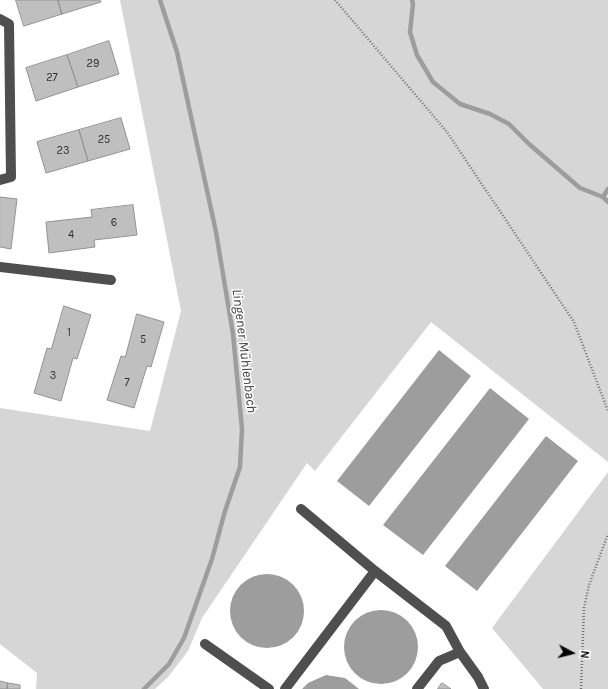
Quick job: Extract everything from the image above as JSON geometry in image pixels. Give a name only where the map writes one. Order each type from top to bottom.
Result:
[{"type":"street","points":[[0,19],[9,24],[11,177],[0,180]]},
{"type":"street","points":[[0,267],[111,280]]},
{"type":"street","points":[[301,509],[375,571],[446,626],[460,652],[478,677],[484,689]]},
{"type":"street","points":[[285,689],[375,571]]},
{"type":"street","points":[[205,644],[269,689]]},
{"type":"street","points":[[417,689],[439,661],[460,652]]},
{"type":"path","points":[[335,0],[447,132],[574,322],[608,411]]},
{"type":"path","points":[[581,689],[584,608],[589,586],[608,534]]},
{"type":"shaded area","points":[[120,0],[608,0],[608,462],[431,322],[315,471],[307,463],[202,618],[188,651],[168,677],[155,689],[36,689],[37,673],[0,644],[0,408],[150,431],[181,311]]},
{"type":"shaded area","points":[[439,350],[471,376],[369,506],[337,481]]},
{"type":"shaded area","points":[[490,388],[529,419],[423,555],[383,525]]},
{"type":"shaded area","points":[[546,436],[578,461],[477,591],[445,566]]},
{"type":"shaded area","points":[[608,472],[608,689],[543,689],[492,628]]},
{"type":"shaded area","points":[[267,574],[281,577],[293,585],[301,597],[304,611],[301,625],[293,637],[281,645],[267,648],[253,645],[241,637],[233,625],[230,611],[233,597],[241,585],[253,577]]},
{"type":"shaded area","points":[[381,610],[395,613],[407,621],[415,633],[418,647],[415,661],[407,673],[395,681],[381,684],[367,681],[355,673],[347,661],[344,647],[347,633],[355,621],[367,613]]},
{"type":"shaded area","points":[[326,675],[345,678],[359,689],[302,689],[308,683]]},
{"type":"building","points":[[16,0],[58,0],[62,14],[24,26]]},
{"type":"building","points":[[58,0],[100,0],[101,2],[62,14]]},
{"type":"building","points":[[109,41],[119,74],[78,87],[67,55]]},
{"type":"building","points":[[67,55],[78,87],[36,101],[26,68]]},
{"type":"building","points":[[121,118],[130,149],[88,161],[79,130]]},
{"type":"building","points":[[79,130],[88,161],[46,173],[37,142]]},
{"type":"building","points":[[0,197],[17,199],[11,249],[0,247]]},
{"type":"building","points":[[133,205],[137,235],[94,240],[95,247],[49,253],[46,222],[92,217],[91,210]]},
{"type":"building","points":[[64,306],[91,315],[77,359],[73,358],[61,401],[34,393],[47,348],[51,349]]},
{"type":"building","points":[[137,314],[164,322],[151,367],[147,366],[134,408],[107,400],[121,356],[125,357]]},
{"type":"building","points":[[0,681],[8,683],[7,689],[0,689]]},
{"type":"building","points":[[8,683],[20,685],[20,689],[7,689]]},
{"type":"building","points":[[442,683],[451,689],[438,689]]},
{"type":"waterway","name":"Lingener Mühlenbach","points":[[144,689],[169,664],[184,638],[212,559],[225,511],[240,467],[242,429],[233,334],[216,232],[177,52],[160,0]]},
{"type":"waterway","points":[[412,0],[413,4],[410,32],[417,55],[433,82],[460,104],[490,114],[509,124],[529,144],[580,188],[603,197],[608,202]]},
{"type":"waterway","points":[[603,197],[608,189]]}]
